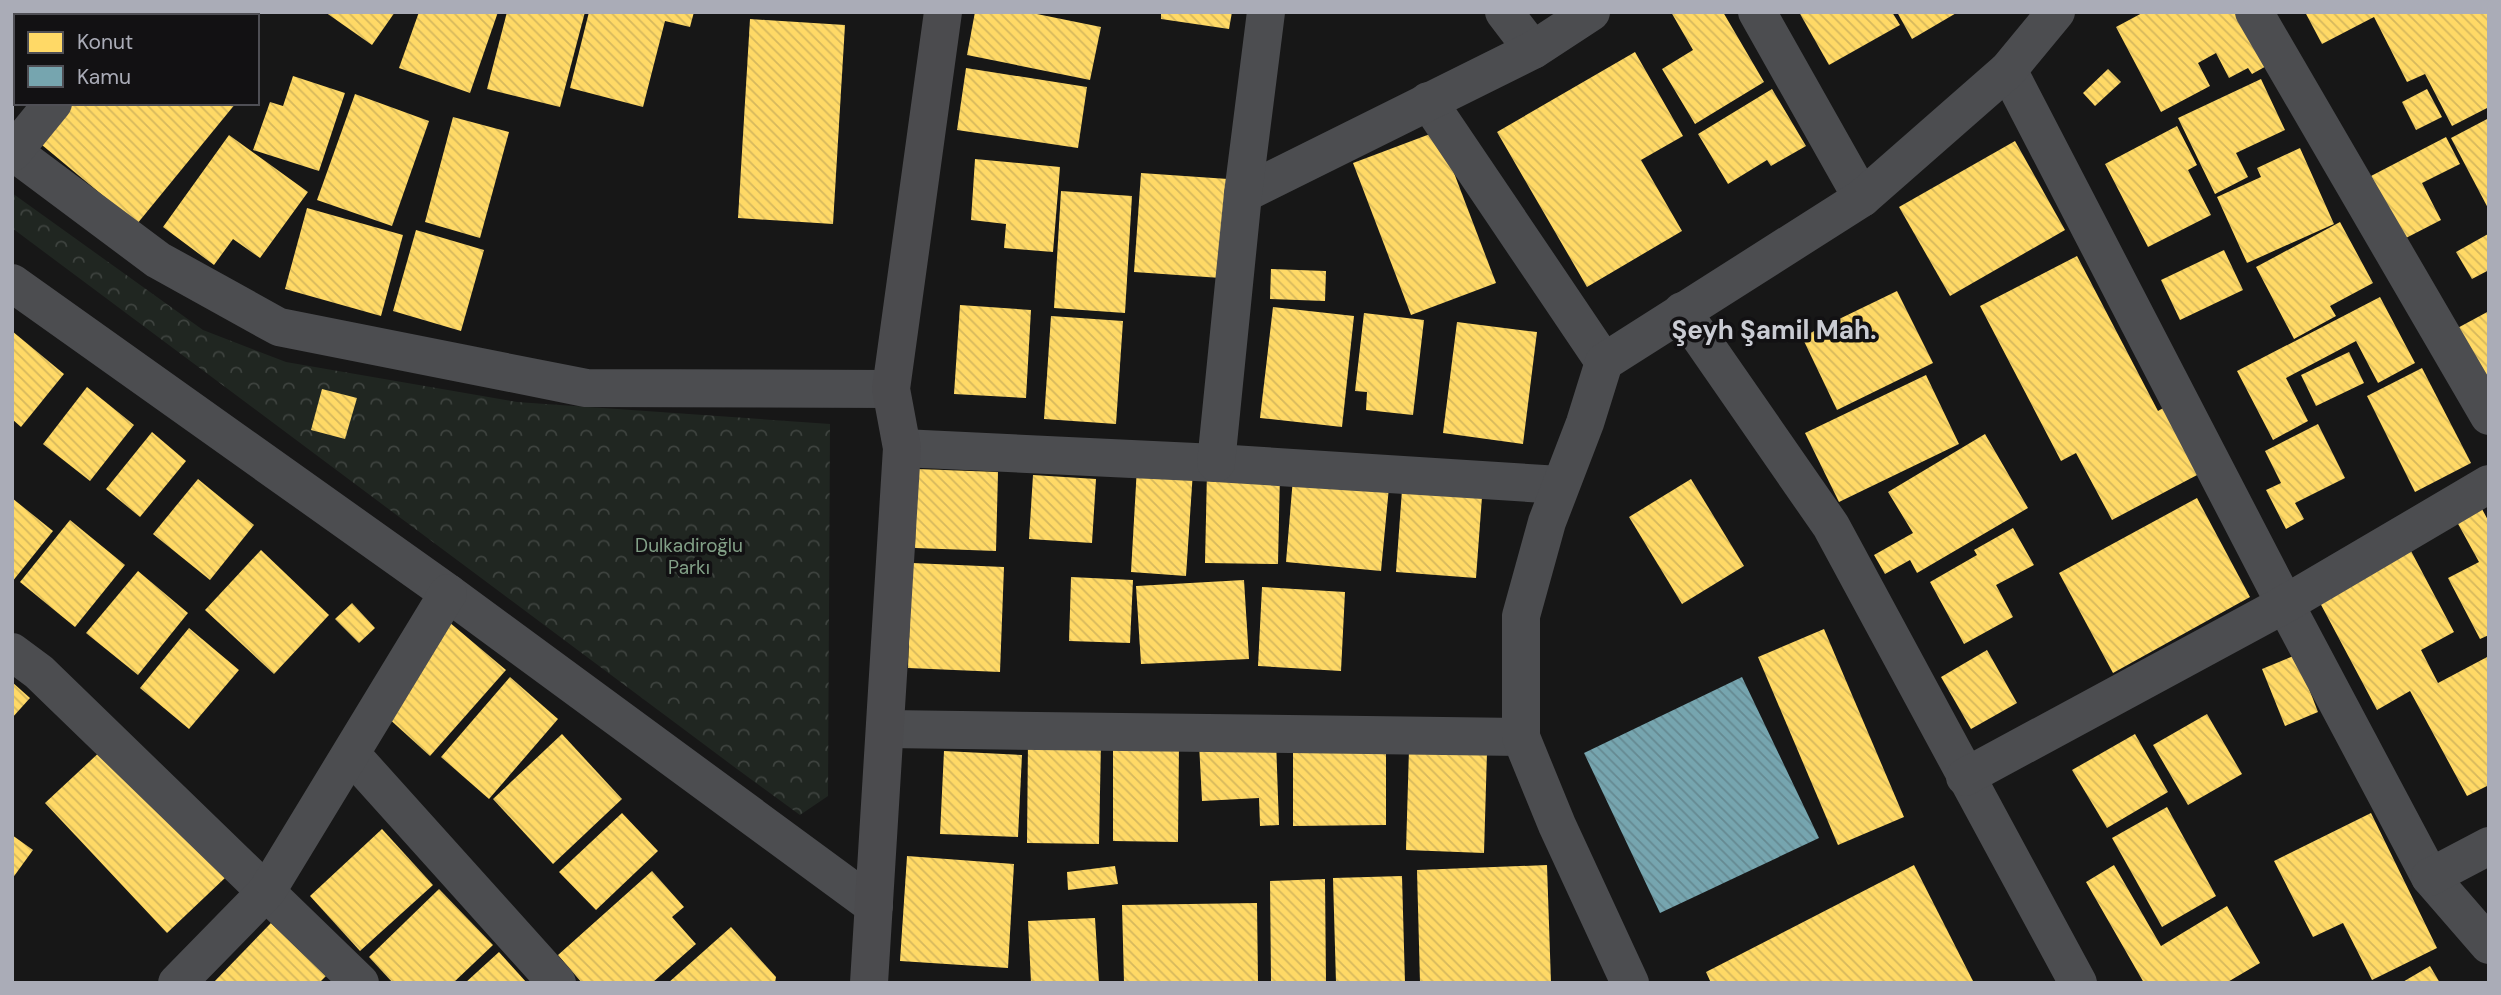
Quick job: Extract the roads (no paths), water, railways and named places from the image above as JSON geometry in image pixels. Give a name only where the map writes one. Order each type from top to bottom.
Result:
[{"type":"main road","points":[[869,983],[902,448],[891,389],[943,12]]},
{"type":"street","points":[[1216,463],[1243,194],[1266,12]]},
{"type":"street","points":[[1504,12],[1533,50]]},
{"type":"street","points":[[1243,194],[1533,50],[1591,12]]},
{"type":"street","points":[[1757,12],[1862,198]]},
{"type":"street","points":[[1630,983],[1557,825],[1521,737],[1521,616],[1547,522],[1585,423],[1604,362],[1862,198],[2008,70],[2056,12]]},
{"type":"street","points":[[2254,12],[2489,416]]},
{"type":"street","points":[[2008,70],[2430,877],[2489,945]]},
{"type":"street","points":[[1428,101],[1604,362]]},
{"type":"street","points":[[51,105],[13,152],[158,260],[279,327],[586,388],[891,389]]},
{"type":"street","points":[[12,282],[448,593],[874,906]]},
{"type":"street","points":[[1682,311],[1831,526],[2077,982]]},
{"type":"street","points":[[902,448],[1216,463],[1560,485]]},
{"type":"street","points":[[1965,777],[2285,604],[2489,484]]},
{"type":"street","points":[[177,983],[267,891],[448,593]]},
{"type":"street","points":[[12,652],[39,672],[360,983]]},
{"type":"street","points":[[886,729],[1521,737]]},
{"type":"street","points":[[351,754],[557,983]]},
{"type":"street","points":[[2430,877],[2489,846]]},
{"type":"street","points":[[1591,899],[1605,983]]},
{"type":"district","name":"Şeyh Şamil Mah.","points":[[1774,330]]},
{"type":"park label","name":"Dulkadiroğlu Parkı","points":[[689,556]]}]
